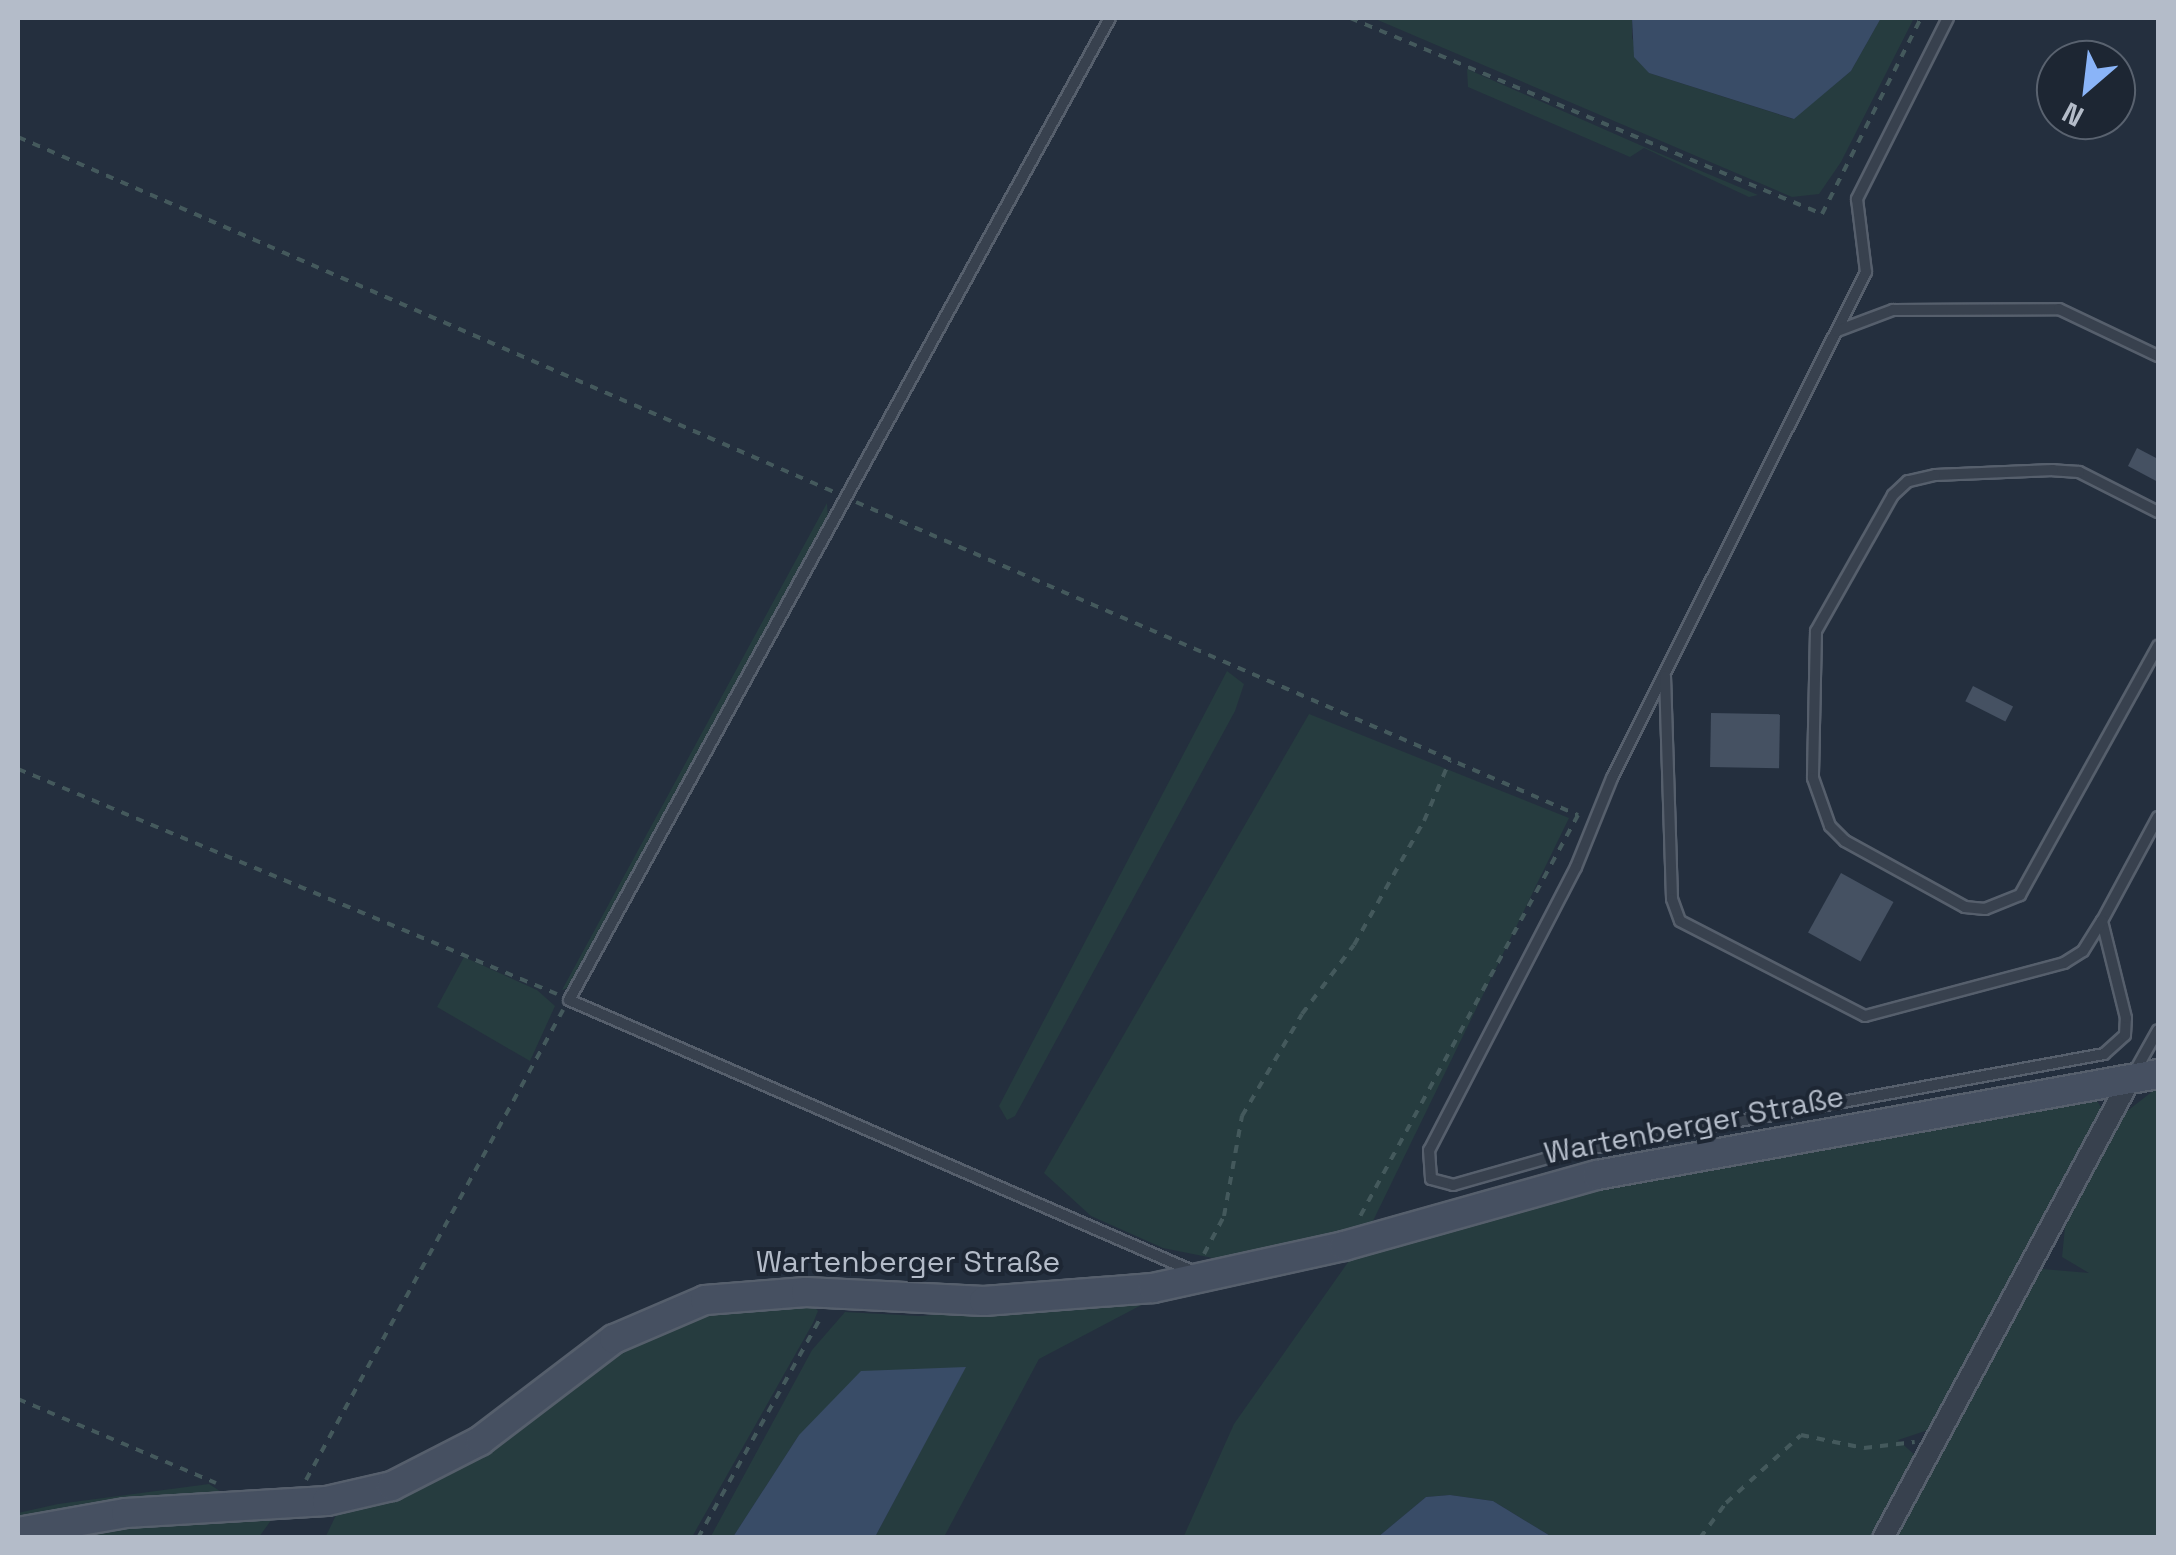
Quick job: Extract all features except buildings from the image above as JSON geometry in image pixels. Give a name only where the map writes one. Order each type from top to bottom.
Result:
[{"type":"main road","name":"Wartenberger Straße","points":[[18,1532],[126,1513],[294,1504],[376,1491],[452,1459],[585,1358],[674,1309],[738,1294],[834,1293],[1003,1300],[1096,1295],[1344,1246],[1597,1175],[2145,1075]]},
{"type":"street","points":[[1884,1538],[1934,1443],[2145,1075]]},
{"type":"lane","points":[[1110,18],[569,1000],[1200,1274]]},
{"type":"lane","points":[[1948,18],[1858,199],[1866,272],[1600,803],[1590,838],[1429,1150],[1431,1179],[1454,1185],[1565,1153],[2104,1054],[2125,1036],[2126,1018],[2102,922]]},
{"type":"lane","points":[[1836,332],[1893,310],[2059,309],[2158,356]]},
{"type":"lane","points":[[2158,512],[2066,471],[1934,475],[1901,488],[1816,631],[1813,778],[1830,826],[1844,841],[1965,906],[1986,908],[2020,895],[2158,646]]},
{"type":"lane","points":[[1664,672],[1672,899],[1680,921],[1865,1016],[2064,963],[2082,952],[2158,817]]},
{"type":"lane","points":[[2145,1075],[2158,1030]]},
{"type":"path","points":[[1350,18],[1822,214],[1921,18]]},
{"type":"path","points":[[18,137],[1578,815],[1344,1246]]},
{"type":"path","points":[[1200,1274],[1224,1216],[1242,1116],[1302,1014],[1354,945],[1450,760]]},
{"type":"path","points":[[18,768],[569,1000],[294,1504]]},
{"type":"path","points":[[698,1538],[834,1293]]},
{"type":"path","points":[[18,1399],[173,1462],[249,1505]]},
{"type":"path","points":[[1700,1538],[1801,1435],[1864,1448],[1934,1443]]},
{"type":"green space","points":[[1373,18],[1632,18],[1632,38],[1649,73],[1793,119],[1851,71],[1881,18],[1914,18],[1841,162],[1819,194],[1792,197]]},
{"type":"green space","points":[[1467,69],[1758,195],[1749,197],[1644,148],[1630,157],[1468,87]]},
{"type":"green space","points":[[827,503],[828,518],[573,986],[562,990]]},
{"type":"green space","points":[[1227,671],[1244,684],[1235,711],[1015,1116],[1007,1120],[999,1106]]},
{"type":"green space","points":[[1309,714],[1569,818],[1372,1223],[1238,1263],[1163,1248],[1091,1216],[1044,1173]]},
{"type":"green space","points":[[464,957],[537,990],[555,1006],[530,1061],[437,1007]]},
{"type":"green space","points":[[2158,1087],[2158,1537],[1895,1538],[2042,1269],[2089,1273],[2062,1257],[2065,1227],[2126,1112]]},
{"type":"green space","points":[[2095,1097],[2103,1111],[1931,1429],[1898,1440],[1916,1456],[1873,1537],[1552,1537],[1493,1501],[1450,1495],[1426,1497],[1378,1537],[1183,1538],[1234,1424],[1351,1258],[1554,1197]]},
{"type":"green space","points":[[1149,1301],[1039,1359],[944,1537],[875,1537],[965,1368],[799,1435],[733,1537],[710,1538],[812,1350],[845,1312],[919,1316]]},
{"type":"green space","points":[[812,1304],[818,1311],[813,1323],[692,1537],[325,1538],[338,1511],[426,1487],[466,1465],[629,1341],[725,1308]]},
{"type":"green space","points":[[209,1484],[223,1493],[18,1521],[18,1513],[58,1504]]},
{"type":"green space","points":[[272,1519],[259,1537],[64,1538],[143,1525]]},
{"type":"water","points":[[1632,18],[1881,18],[1851,71],[1794,119],[1649,73],[1634,57]]},
{"type":"water","points":[[966,1367],[875,1537],[733,1537],[799,1435],[861,1371]]},
{"type":"water","points":[[1450,1495],[1493,1501],[1552,1537],[1378,1537],[1426,1497]]}]
